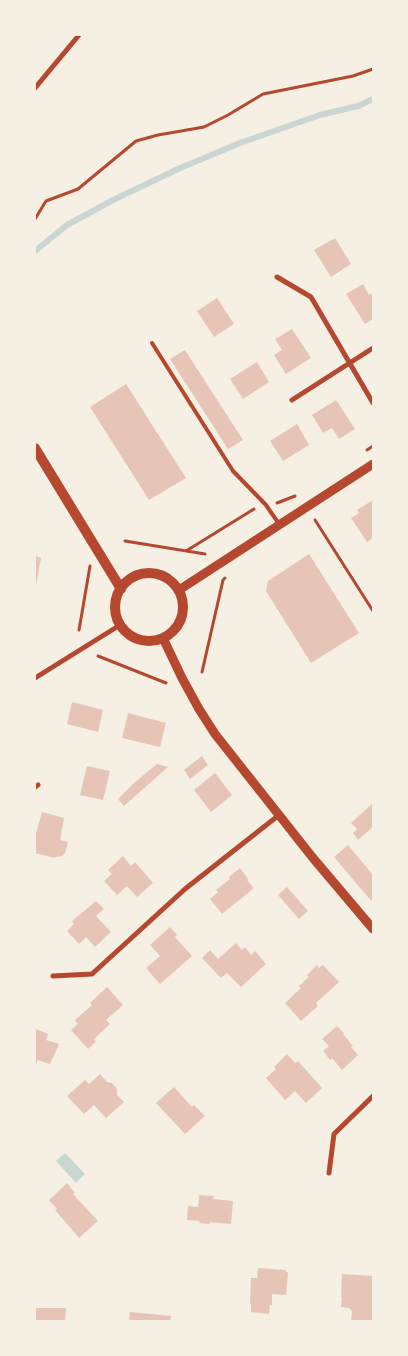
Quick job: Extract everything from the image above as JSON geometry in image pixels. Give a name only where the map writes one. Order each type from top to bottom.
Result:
[{"type":"main road","points":[[35,448],[121,589]]},
{"type":"main road","points":[[150,573],[171,581],[178,590],[183,601],[183,612],[180,623],[173,632],[154,641],[144,640],[134,638],[120,625],[116,607],[117,598],[128,580],[138,575],[150,573]]},
{"type":"street","points":[[35,88],[79,35]]},
{"type":"street","points":[[276,277],[312,296],[373,403]]},
{"type":"street","points":[[292,400],[373,348]]},
{"type":"street","points":[[178,590],[373,464]]},
{"type":"street","points":[[35,678],[120,625]]},
{"type":"street","points":[[163,638],[182,678],[215,734],[313,858],[373,929]]},
{"type":"street","points":[[53,976],[92,974],[185,889],[279,815]]},
{"type":"street","points":[[329,1173],[334,1134],[373,1096]]},
{"type":"lane","points":[[152,343],[233,471],[266,505],[279,525]]},
{"type":"path","points":[[35,219],[46,201],[78,189],[136,141],[158,134],[204,127],[228,116],[263,94],[353,76],[373,69]]},
{"type":"path","points":[[186,552],[254,509]]},
{"type":"path","points":[[315,520],[373,611]]},
{"type":"path","points":[[125,541],[205,554]]},
{"type":"path","points":[[79,630],[90,563]]},
{"type":"path","points":[[202,672],[223,580]]},
{"type":"path","points":[[98,656],[166,683]]},
{"type":"shaded area","points":[[65,1153],[85,1174],[76,1183],[56,1161]]},
{"type":"building","points":[[335,238],[351,264],[331,277],[314,250]]},
{"type":"building","points":[[363,284],[369,295],[373,293],[373,319],[365,324],[346,294]]},
{"type":"building","points":[[217,298],[234,324],[214,337],[197,311]]},
{"type":"building","points":[[292,329],[311,358],[286,374],[274,355],[282,350],[275,339]]},
{"type":"building","points":[[185,350],[243,440],[228,449],[170,359]]},
{"type":"building","points":[[257,362],[269,382],[243,399],[230,379]]},
{"type":"building","points":[[126,384],[186,478],[149,500],[90,407]]},
{"type":"building","points":[[336,400],[355,429],[339,439],[332,428],[323,433],[312,415]]},
{"type":"building","points":[[297,424],[309,445],[283,461],[270,441]]},
{"type":"building","points":[[373,500],[373,538],[367,542],[351,518],[359,513],[357,510]]},
{"type":"building","points":[[309,554],[359,633],[311,663],[266,591],[268,581]]},
{"type":"building","points":[[35,556],[41,558],[36,585],[35,585]]},
{"type":"building","points":[[72,702],[103,710],[98,732],[67,724]]},
{"type":"building","points":[[128,713],[166,723],[160,747],[122,738]]},
{"type":"building","points":[[202,756],[208,765],[190,779],[184,770]]},
{"type":"building","points":[[157,764],[168,767],[124,806],[118,799]]},
{"type":"building","points":[[87,766],[110,771],[103,800],[80,795]]},
{"type":"building","points":[[215,773],[232,795],[211,812],[194,790]]},
{"type":"building","points":[[373,803],[373,827],[358,840],[353,833],[357,829],[351,823]]},
{"type":"building","points":[[42,812],[64,818],[60,840],[68,842],[65,853],[62,856],[55,858],[35,853],[35,837]]},
{"type":"building","points":[[348,845],[373,875],[373,903],[334,857]]},
{"type":"building","points":[[123,856],[131,866],[135,862],[153,883],[137,897],[127,886],[117,895],[104,881],[112,874],[108,870]]},
{"type":"building","points":[[240,868],[254,888],[222,914],[210,899],[218,892],[216,890]]},
{"type":"building","points":[[287,887],[308,911],[299,919],[278,895]]},
{"type":"building","points":[[96,901],[104,909],[96,916],[111,932],[95,947],[86,937],[79,944],[67,931],[74,924],[72,921]]},
{"type":"building","points":[[170,927],[177,935],[175,937],[192,956],[160,984],[146,968],[160,956],[150,945]]},
{"type":"building","points":[[236,943],[242,950],[245,947],[251,955],[255,951],[266,964],[241,987],[227,973],[221,978],[202,958],[210,950],[218,959]]},
{"type":"building","points":[[317,965],[319,968],[323,965],[339,982],[316,1003],[318,1006],[301,1021],[285,1003],[301,988],[299,986],[309,977],[307,975]]},
{"type":"building","points":[[107,987],[123,1005],[106,1020],[110,1024],[94,1039],[96,1042],[88,1049],[71,1030],[78,1024],[75,1020],[92,1005],[90,1003]]},
{"type":"building","points":[[337,1026],[344,1033],[353,1046],[351,1047],[358,1055],[342,1070],[323,1051],[329,1046],[322,1039]]},
{"type":"building","points":[[36,1029],[48,1034],[46,1040],[59,1044],[50,1064],[38,1060],[35,1066]]},
{"type":"building","points":[[287,1054],[295,1063],[298,1061],[322,1088],[306,1103],[295,1091],[285,1100],[266,1078],[276,1069],[274,1067]]},
{"type":"building","points":[[100,1074],[107,1082],[112,1083],[117,1089],[117,1095],[124,1102],[106,1118],[94,1105],[84,1114],[67,1096],[85,1080],[89,1084]]},
{"type":"building","points":[[174,1087],[192,1107],[194,1105],[205,1116],[185,1134],[156,1103]]},
{"type":"building","points":[[67,1183],[75,1193],[73,1194],[98,1221],[79,1238],[49,1200]]},
{"type":"building","points":[[199,1195],[214,1196],[213,1199],[233,1201],[231,1224],[199,1223],[200,1221],[187,1220],[188,1206],[198,1207]]},
{"type":"building","points":[[258,1268],[285,1270],[288,1273],[286,1295],[272,1294],[272,1305],[270,1305],[269,1314],[251,1312],[251,1278],[257,1278]]},
{"type":"building","points":[[342,1274],[373,1276],[372,1321],[351,1321],[352,1311],[349,1308],[341,1307]]},
{"type":"building","points":[[35,1308],[66,1308],[65,1321],[35,1321]]},
{"type":"building","points":[[130,1312],[171,1316],[170,1321],[129,1321]]},
{"type":"waterway","points":[[35,251],[67,225],[113,200],[178,169],[240,143],[320,115],[358,106],[373,99]]}]
